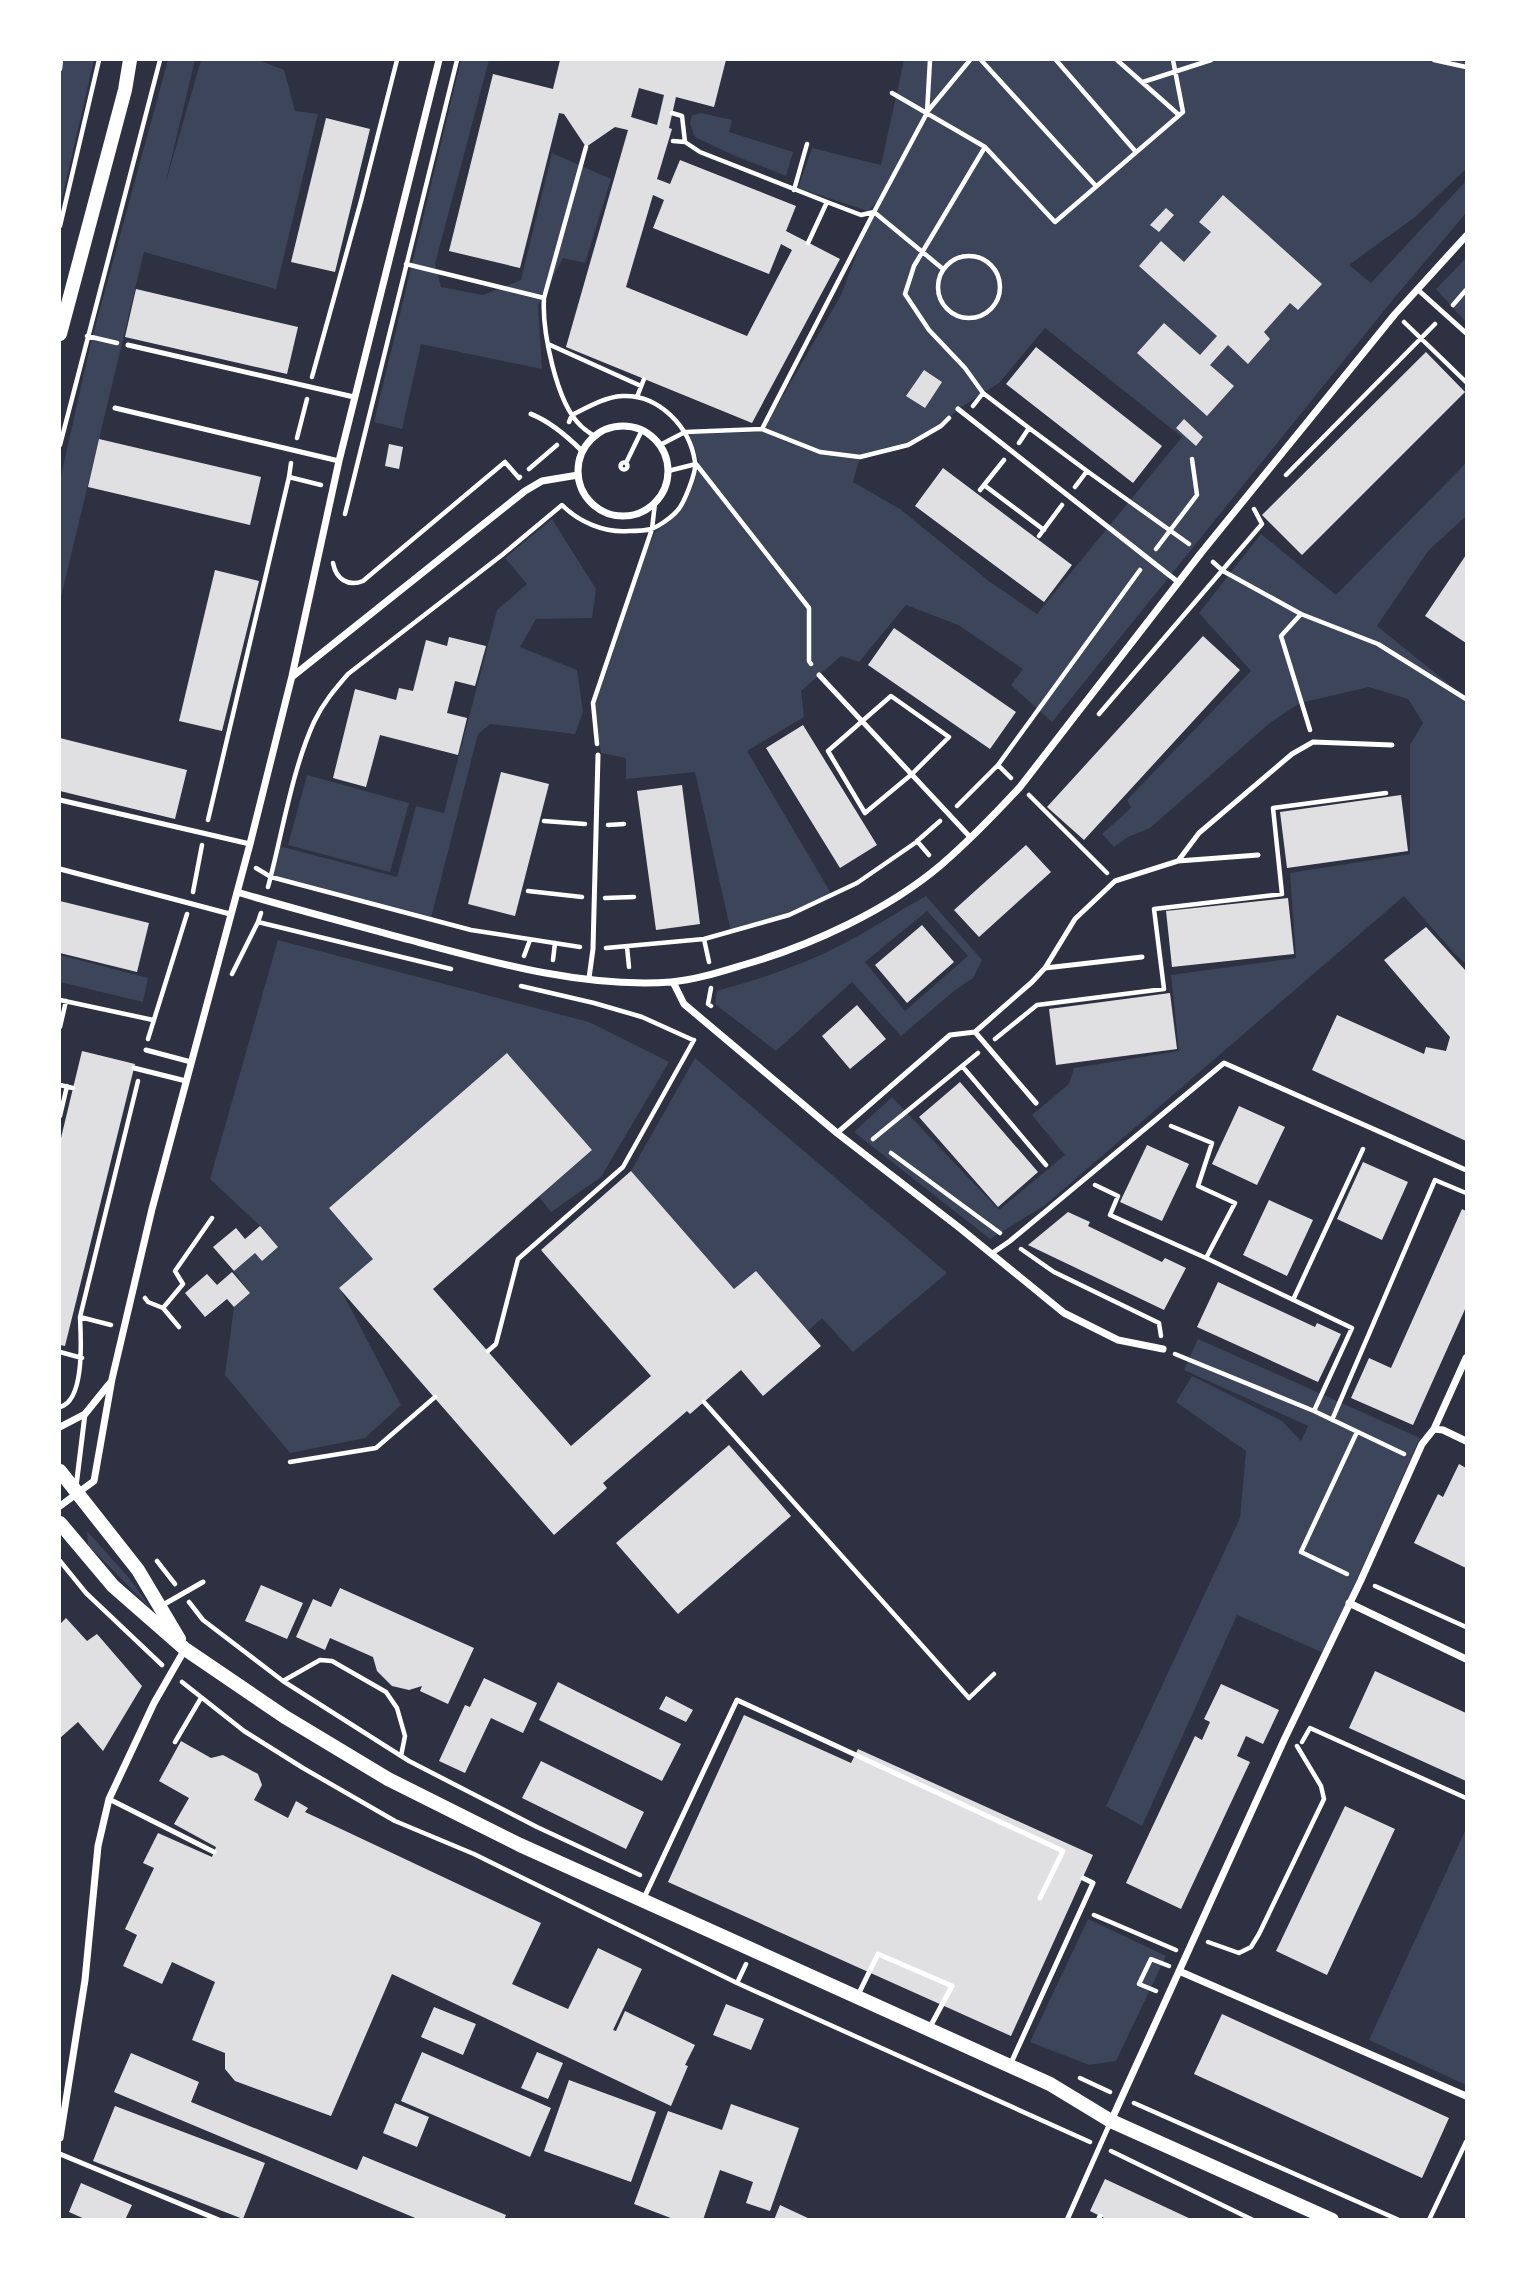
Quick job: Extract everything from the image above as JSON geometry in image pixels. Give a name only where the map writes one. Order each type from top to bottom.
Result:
[{"type":"main road","points":[[60,334],[125,90],[130,60]]},
{"type":"main road","points":[[60,1471],[138,1570],[185,1649]]},
{"type":"main road","points":[[60,1523],[113,1586],[185,1649],[285,1717],[388,1779],[520,1845],[1050,2084],[1111,2121],[1332,2220]]},
{"type":"street","points":[[60,1506],[94,1481],[112,1379],[152,1209],[292,676],[354,397],[439,60]]},
{"type":"street","points":[[237,892],[472,957],[533,971],[631,982],[673,982],[712,974],[761,960],[848,925],[939,867],[971,838],[1020,786],[1201,553],[1395,314],[1466,236]]},
{"type":"street","points":[[622,426],[642,430],[660,445],[666,458],[668,471],[662,494],[643,511],[629,516],[600,510],[589,501],[581,489],[578,475],[582,451],[594,436],[603,430],[622,426]]},
{"type":"street","points":[[292,676],[525,491],[542,481],[578,475]]},
{"type":"street","points":[[673,982],[684,1004],[837,1133],[1064,1313],[1118,1340],[1163,1349]]},
{"type":"street","points":[[1111,2121],[1415,1459],[1422,1444],[1434,1429],[1466,1358]]},
{"type":"street","points":[[60,1427],[86,1414],[112,1379]]},
{"type":"street","points":[[1434,1429],[1443,1430],[1466,1441]]},
{"type":"street","points":[[1349,1603],[1466,1659]]},
{"type":"street","points":[[60,2138],[85,1980],[98,1846],[109,1799],[140,1730],[185,1649]]},
{"type":"street","points":[[1179,1971],[1466,2096]]},
{"type":"lane","points":[[1417,289],[1466,332]]},
{"type":"lane","points":[[128,345],[354,397]]},
{"type":"lane","points":[[115,408],[339,461]]},
{"type":"lane","points":[[958,409],[1178,582]]},
{"type":"lane","points":[[531,414],[565,434],[582,451]]},
{"type":"lane","points":[[819,675],[971,838]]},
{"type":"lane","points":[[1178,861],[1199,833],[1292,754],[1313,742],[1392,745]]},
{"type":"lane","points":[[589,978],[593,949],[598,755]]},
{"type":"lane","points":[[60,800],[250,844]]},
{"type":"lane","points":[[837,1133],[950,1035],[975,1032],[1045,968],[1075,919],[1115,881],[1178,861],[1258,855]]},
{"type":"lane","points":[[60,869],[230,914]]},
{"type":"lane","points":[[1045,968],[1142,957]]},
{"type":"lane","points":[[975,1032],[1036,1103]]},
{"type":"lane","points":[[145,1050],[191,1062]]},
{"type":"lane","points":[[992,1254],[1224,1063],[1466,1171]]},
{"type":"lane","points":[[137,1069],[186,1081]]},
{"type":"lane","points":[[76,1494],[86,1414]]},
{"type":"lane","points":[[160,1606],[204,1582]]},
{"type":"lane","points":[[643,1900],[737,1700],[1063,1851],[1040,1898]]},
{"type":"lane","points":[[109,1799],[214,1852]]},
{"type":"lane","points":[[1010,2066],[1093,1883],[1083,1878]]},
{"type":"lane","points":[[857,1998],[878,1954],[891,1959],[952,1986],[929,2029]]},
{"type":"lane","points":[[1067,2220],[1111,2121]]},
{"type":"lane","points":[[60,2154],[219,2220]]},
{"type":"path","points":[[60,69],[61,60]]},
{"type":"path","points":[[60,226],[99,60]]},
{"type":"path","points":[[60,445],[160,60]]},
{"type":"path","points":[[145,1050],[191,903],[309,387],[397,60]]},
{"type":"path","points":[[344,517],[457,60]]},
{"type":"path","points":[[927,113],[930,60]]},
{"type":"path","points":[[762,429],[927,113],[970,60]]},
{"type":"path","points":[[981,60],[1096,186]]},
{"type":"path","points":[[1056,60],[1136,152]]},
{"type":"path","points":[[1117,60],[1179,115]]},
{"type":"path","points":[[892,93],[985,147],[1055,222],[1183,112],[1173,60]]},
{"type":"path","points":[[1143,82],[1211,60]]},
{"type":"path","points":[[1434,60],[1466,67]]},
{"type":"path","points":[[672,113],[682,116],[685,142]]},
{"type":"path","points":[[673,141],[685,142],[700,152],[861,215],[874,212]]},
{"type":"path","points":[[794,190],[807,144]]},
{"type":"path","points":[[586,147],[544,298],[543,316],[547,343],[564,401],[580,426],[594,436]]},
{"type":"path","points":[[983,393],[965,368],[929,330],[905,294],[914,266],[985,147]]},
{"type":"path","points":[[808,243],[827,202]]},
{"type":"path","points":[[874,212],[943,269]]},
{"type":"path","points":[[964,256],[987,262],[993,267],[1000,282],[1000,290],[993,306],[987,312],[971,318],[954,314],[947,309],[938,294],[939,276],[943,269],[964,256]]},
{"type":"path","points":[[406,264],[544,298]]},
{"type":"path","points":[[1283,478],[1466,290]]},
{"type":"path","points":[[1395,314],[1466,382]]},
{"type":"path","points":[[87,336],[128,345]]},
{"type":"path","points":[[547,343],[641,386]]},
{"type":"path","points":[[637,397],[644,379]]},
{"type":"path","points":[[334,554],[334,570],[341,578],[349,584],[363,581],[505,462],[519,478],[558,444],[572,415],[610,399],[621,396],[637,397],[662,406],[685,432],[696,464],[809,608],[809,661],[819,675]]},
{"type":"path","points":[[660,445],[685,432],[762,429],[820,452],[860,457],[908,445],[941,426],[958,409]]},
{"type":"path","points":[[625,463],[642,430]]},
{"type":"path","points":[[271,877],[471,930],[593,949],[704,939],[789,915],[857,883],[915,843],[949,814],[998,765],[1197,495],[1192,459]]},
{"type":"path","points":[[668,471],[696,464]]},
{"type":"path","points":[[232,975],[258,922],[301,757],[314,721],[328,697],[348,674],[562,505],[573,516],[595,526],[619,532],[652,529],[678,511],[691,483],[696,464]]},
{"type":"path","points":[[1087,471],[1223,571],[1301,614],[1378,644],[1466,699]]},
{"type":"path","points":[[289,477],[351,492]]},
{"type":"path","points":[[984,485],[1044,530]]},
{"type":"path","points":[[598,755],[593,703],[652,529],[655,503]]},
{"type":"path","points":[[1090,724],[1262,524],[1254,508]]},
{"type":"path","points":[[1301,614],[1281,636],[1313,742]]},
{"type":"path","points":[[865,813],[912,774],[949,737]]},
{"type":"path","points":[[998,765],[1115,881]]},
{"type":"path","points":[[1028,795],[1037,785]]},
{"type":"path","points":[[258,922],[459,971]]},
{"type":"path","points":[[469,937],[471,930]]},
{"type":"path","points":[[524,957],[530,940]]},
{"type":"path","points":[[627,947],[631,982]]},
{"type":"path","points":[[513,984],[642,1017],[693,1040]]},
{"type":"path","points":[[712,984],[708,1004],[718,1012]]},
{"type":"path","points":[[60,1027],[63,1001],[153,1020]]},
{"type":"path","points":[[488,1351],[496,1344],[518,1259],[623,1167],[691,1046]]},
{"type":"path","points":[[962,1066],[1046,1165]]},
{"type":"path","points":[[60,1407],[66,1406],[70,1401],[82,1358],[80,1317],[132,1105],[137,1069]]},
{"type":"path","points":[[60,1085],[70,1087],[60,1116]]},
{"type":"path","points":[[125,1103],[132,1105]]},
{"type":"path","points":[[1157,1120],[1212,1143],[1198,1186],[1235,1203],[1206,1258]]},
{"type":"path","points":[[849,1122],[1054,1272],[1158,1323],[1163,1349],[1314,1411],[1415,1459]]},
{"type":"path","points":[[1293,1300],[1363,1149]]},
{"type":"path","points":[[1084,1180],[1118,1196],[1110,1215],[1352,1328],[1314,1411]]},
{"type":"path","points":[[1332,1420],[1435,1180],[1466,1193]]},
{"type":"path","points":[[163,1308],[183,1284],[175,1271],[212,1218]]},
{"type":"path","points":[[138,1305],[141,1292],[148,1302],[163,1308],[179,1326]]},
{"type":"path","points":[[80,1317],[124,1328]]},
{"type":"path","points":[[60,1352],[82,1358]]},
{"type":"path","points":[[290,1462],[376,1448],[435,1397]]},
{"type":"path","points":[[704,1402],[969,1698],[994,1675]]},
{"type":"path","points":[[1357,1432],[1301,1552],[1466,1627]]},
{"type":"path","points":[[149,1551],[203,1620],[283,1681],[401,1756],[537,1827],[652,1881]]},
{"type":"path","points":[[60,1561],[86,1592],[170,1673],[201,1698],[244,1731],[395,1821],[474,1854],[737,1983],[1100,2146],[1253,2220]]},
{"type":"path","points":[[283,1681],[320,1660],[332,1661],[386,1692],[397,1708],[405,1736],[401,1756]]},
{"type":"path","points":[[174,1742],[201,1698]]},
{"type":"path","points":[[1194,1937],[1239,1953],[1251,1947],[1259,1934],[1324,1799],[1321,1786],[1299,1748],[1310,1728],[1466,1798]]},
{"type":"path","points":[[1082,1910],[1186,1955]]},
{"type":"path","points":[[1167,1996],[1139,1984],[1151,1959],[1179,1971]]},
{"type":"path","points":[[1076,2076],[1399,2220]]},
{"type":"path","points":[[1429,2220],[1466,2142]]},
{"type":"shaded area","points":[[60,60],[94,60],[60,207]]},
{"type":"shaded area","points":[[168,60],[195,60],[165,185],[201,60],[259,60],[284,70],[295,111],[318,114],[276,289],[144,252],[60,601],[60,480],[92,338]]},
{"type":"shaded area","points":[[461,60],[489,60],[435,264],[441,287],[483,295],[521,280],[552,153],[611,179],[585,263],[563,258],[538,305],[542,369],[421,344],[402,429],[374,422]]},
{"type":"shaded area","points":[[904,60],[1466,60],[1466,169],[1415,217],[1349,265],[1371,283],[1466,181],[1466,213],[1052,722],[1011,685],[1023,669],[958,625],[906,605],[859,662],[841,656],[801,691],[804,717],[747,751],[832,895],[789,915],[731,932],[695,772],[626,779],[626,758],[601,753],[593,703],[634,581],[655,532],[679,513],[694,484],[699,462],[689,434],[762,432],[841,295],[876,203],[868,211],[798,188],[812,148],[881,165]],"holes":[[[1045,328],[1182,437],[1037,614],[990,582],[900,509],[853,482],[860,457],[908,445],[941,426],[958,409],[999,383]]]},
{"type":"shaded area","points":[[701,113],[732,120],[729,132],[793,152],[786,176],[695,137],[690,124],[692,115]]},
{"type":"shaded area","points":[[1466,258],[1466,322],[1436,289]]},
{"type":"shaded area","points":[[1466,463],[1466,516],[1428,551],[1377,626],[1466,698],[1466,964],[1404,896],[1045,1205],[990,1239],[854,1132],[892,1097],[999,1210],[1065,1155],[1032,1115],[1069,1084],[1074,1068],[1179,1051],[1171,975],[1296,958],[1290,873],[1410,854],[1410,745],[1423,723],[1408,699],[1369,687],[1300,703],[1271,722],[1150,828],[1128,837],[1114,847],[1102,834],[1131,808],[1127,800],[1251,671],[1199,613],[1261,534],[1336,595]]},
{"type":"shaded area","points":[[552,519],[596,589],[592,618],[536,619],[520,647],[577,670],[583,712],[575,734],[490,724],[478,734],[431,918],[271,877],[279,846],[397,877],[416,806],[444,813],[497,610],[527,584],[505,558]]},
{"type":"shaded area","points":[[307,775],[409,803],[390,872],[288,845]]},
{"type":"shaded area","points":[[926,896],[982,960],[973,978],[901,1036],[852,982],[776,1051],[715,1004],[717,991],[766,976],[830,951]],"holes":[[[927,911],[968,956],[905,1011],[865,962]]]},
{"type":"shaded area","points":[[278,940],[589,1022],[669,1062],[601,1177],[551,1212],[539,1197],[592,1150],[507,1053],[329,1208],[373,1259],[340,1288],[401,1405],[365,1438],[290,1453],[225,1375],[234,1307],[250,1293],[234,1271],[255,1253],[262,1260],[278,1247],[260,1226],[210,1179]]},
{"type":"shaded area","points":[[60,955],[148,978],[143,1002],[60,982]]},
{"type":"shaded area","points":[[695,1058],[947,1273],[853,1352],[822,1318],[808,1331],[756,1271],[734,1289],[631,1171]]},
{"type":"shaded area","points":[[1198,1339],[1420,1438],[1324,1653],[1237,1615],[1142,1826],[1106,1806],[1240,1518],[1246,1451],[1176,1402],[1192,1376],[1282,1421],[1301,1441],[1308,1426],[1184,1370]]},
{"type":"shaded area","points":[[87,1531],[129,1578],[152,1610],[88,1545]]},
{"type":"shaded area","points":[[1466,1829],[1466,2085],[1369,2040]]},
{"type":"shaded area","points":[[1088,1919],[1166,1956],[1116,2061],[1089,2065],[1030,2042]]},
{"type":"building","points":[[560,60],[726,60],[714,107],[676,97],[669,128],[672,129],[657,179],[670,184],[680,160],[796,206],[786,231],[840,259],[752,423],[566,347],[628,130],[615,127],[586,147],[564,114],[559,113],[520,268],[449,251],[493,74],[553,89]],"holes":[[[639,88],[664,95],[657,125],[631,117]],[[653,195],[664,200],[653,228],[769,274],[781,244],[792,250],[747,336],[626,287]]]},
{"type":"building","points":[[326,118],[370,129],[335,272],[291,262]]},
{"type":"building","points":[[1223,195],[1322,284],[1298,310],[1290,303],[1264,332],[1270,339],[1248,364],[1228,345],[1210,365],[1234,386],[1207,416],[1137,353],[1164,323],[1200,355],[1217,336],[1139,266],[1161,241],[1184,262],[1211,232],[1199,222]]},
{"type":"building","points":[[1166,208],[1174,215],[1159,232],[1150,225]]},
{"type":"building","points":[[136,289],[298,327],[287,374],[125,337]]},
{"type":"building","points":[[1036,347],[1162,446],[1133,483],[1006,384]]},
{"type":"building","points":[[1426,352],[1465,392],[1302,555],[1262,515]]},
{"type":"building","points":[[924,370],[942,382],[925,408],[906,396]]},
{"type":"building","points":[[1184,419],[1203,437],[1196,446],[1176,428]]},
{"type":"building","points":[[99,439],[261,477],[250,525],[88,487]]},
{"type":"building","points":[[389,444],[403,447],[399,469],[385,466]]},
{"type":"building","points":[[943,468],[1072,565],[1044,602],[915,506]]},
{"type":"building","points":[[1466,555],[1466,643],[1425,616]]},
{"type":"building","points":[[215,570],[259,581],[222,731],[179,721]]},
{"type":"building","points":[[894,628],[1016,712],[990,749],[868,665]]},
{"type":"building","points":[[1203,636],[1240,670],[1084,840],[1047,807]]},
{"type":"building","points":[[449,637],[486,646],[475,686],[455,681],[447,713],[467,718],[458,755],[380,735],[366,787],[333,778],[355,689],[396,700],[399,688],[413,691],[426,640],[447,646]]},
{"type":"building","points":[[803,725],[877,845],[840,868],[766,748]]},
{"type":"building","points":[[60,738],[187,770],[175,819],[60,791]]},
{"type":"building","points":[[501,772],[549,784],[515,916],[468,904]]},
{"type":"building","points":[[682,785],[700,924],[656,930],[637,791]]},
{"type":"building","points":[[1401,795],[1408,851],[1287,868],[1280,812]]},
{"type":"building","points":[[1026,845],[1051,872],[979,937],[954,910]]},
{"type":"building","points":[[1288,898],[1294,954],[1172,967],[1166,911]]},
{"type":"building","points":[[60,901],[149,923],[137,972],[60,953]]},
{"type":"building","points":[[922,925],[954,962],[907,1003],[875,965]]},
{"type":"building","points":[[1426,927],[1466,971],[1466,1141],[1312,1070],[1337,1015],[1424,1054],[1426,1047],[1446,1051],[1450,1037],[1384,960]]},
{"type":"building","points":[[1170,993],[1177,1049],[1056,1065],[1049,1009]]},
{"type":"building","points":[[857,1005],[886,1039],[850,1069],[822,1036]]},
{"type":"building","points":[[82,1051],[135,1064],[65,1346],[60,1345],[60,1142]]},
{"type":"building","points":[[507,1053],[592,1150],[433,1289],[571,1446],[651,1376],[541,1250],[631,1171],[734,1289],[756,1271],[821,1346],[763,1396],[741,1370],[690,1414],[687,1411],[603,1483],[607,1488],[554,1535],[339,1288],[373,1259],[329,1208]]},
{"type":"building","points":[[960,1082],[1038,1172],[998,1207],[919,1117]]},
{"type":"building","points":[[1239,1106],[1285,1127],[1257,1185],[1212,1164]]},
{"type":"building","points":[[1147,1145],[1189,1164],[1162,1221],[1120,1202]]},
{"type":"building","points":[[1363,1162],[1408,1182],[1382,1240],[1337,1219]]},
{"type":"building","points":[[1269,1200],[1313,1220],[1287,1276],[1243,1255]]},
{"type":"building","points":[[1462,1209],[1466,1211],[1466,1307],[1413,1425],[1351,1398],[1369,1358],[1391,1368]]},
{"type":"building","points":[[1068,1212],[1090,1222],[1088,1226],[1162,1262],[1165,1258],[1186,1268],[1164,1310],[1028,1245]]},
{"type":"building","points":[[260,1226],[278,1247],[262,1261],[255,1253],[234,1271],[213,1247],[236,1228],[245,1239]]},
{"type":"building","points":[[232,1272],[250,1293],[234,1307],[227,1299],[205,1317],[185,1293],[207,1274],[217,1285]]},
{"type":"building","points":[[1218,1282],[1315,1327],[1317,1323],[1341,1334],[1318,1382],[1197,1327]]},
{"type":"building","points":[[729,1445],[791,1516],[678,1614],[616,1543]]},
{"type":"building","points":[[1459,1464],[1466,1468],[1466,1568],[1414,1543],[1438,1494],[1443,1497]]},
{"type":"building","points":[[261,1585],[303,1603],[287,1639],[245,1621]]},
{"type":"building","points":[[340,1588],[474,1648],[448,1704],[420,1691],[422,1686],[409,1690],[392,1686],[377,1671],[373,1657],[330,1638],[325,1650],[296,1637],[313,1599],[331,1607]]},
{"type":"building","points":[[66,1618],[87,1641],[97,1634],[142,1686],[103,1751],[78,1722],[60,1738],[60,1624]]},
{"type":"building","points":[[1375,1671],[1466,1713],[1466,1781],[1349,1728]]},
{"type":"building","points":[[484,1678],[537,1703],[523,1733],[491,1718],[465,1773],[439,1761],[465,1705],[470,1707]]},
{"type":"building","points":[[558,1682],[681,1744],[662,1781],[539,1720]]},
{"type":"building","points":[[1221,1684],[1279,1710],[1263,1744],[1246,1736],[1237,1756],[1250,1762],[1181,1909],[1126,1883],[1195,1736],[1202,1740],[1210,1722],[1204,1719]]},
{"type":"building","points":[[666,1696],[693,1710],[686,1722],[659,1709]]},
{"type":"building","points":[[744,1715],[851,1763],[858,1749],[1093,1855],[1011,2036],[668,1882]]},
{"type":"building","points":[[181,1741],[211,1758],[223,1755],[258,1774],[262,1785],[254,1800],[288,1818],[296,1801],[308,1808],[305,1812],[541,1923],[512,1984],[568,2009],[598,1948],[642,1969],[613,2030],[616,2031],[625,2011],[695,2045],[671,2106],[392,1974],[331,2116],[235,2081],[225,2069],[225,2053],[192,2040],[215,1982],[172,1962],[162,1984],[123,1966],[137,1935],[125,1929],[154,1868],[143,1863],[158,1833],[212,1857],[216,1847],[174,1824],[189,1798],[159,1781]]},
{"type":"building","points":[[541,1761],[644,1812],[626,1849],[522,1798]]},
{"type":"building","points":[[1345,1806],[1395,1829],[1327,1975],[1276,1951]]},
{"type":"building","points":[[726,2004],[764,2019],[751,2050],[713,2035]]},
{"type":"building","points":[[434,2007],[476,2024],[463,2055],[421,2037]]},
{"type":"building","points":[[1222,2014],[1449,2118],[1422,2178],[1194,2074]]},
{"type":"building","points":[[422,2052],[551,2108],[530,2157],[401,2101]]},
{"type":"building","points":[[537,2052],[563,2063],[548,2099],[521,2088]]},
{"type":"building","points":[[131,2053],[199,2082],[191,2102],[357,2170],[363,2156],[506,2215],[504,2220],[420,2220],[114,2092]]},
{"type":"building","points":[[569,2080],[656,2112],[631,2182],[544,2151]]},
{"type":"building","points":[[395,2103],[429,2117],[417,2147],[383,2133]]},
{"type":"building","points":[[731,2104],[799,2128],[770,2211],[746,2203],[753,2182],[720,2170],[703,2220],[676,2220],[634,2204],[668,2111],[722,2130]]},
{"type":"building","points":[[115,2106],[265,2163],[243,2219],[93,2161]]},
{"type":"building","points":[[1105,2179],[1193,2220],[1108,2220],[1090,2211]]},
{"type":"building","points":[[81,2183],[132,2205],[125,2220],[87,2220],[69,2212]]},
{"type":"building","points":[[780,2205],[812,2220],[774,2220]]}]
